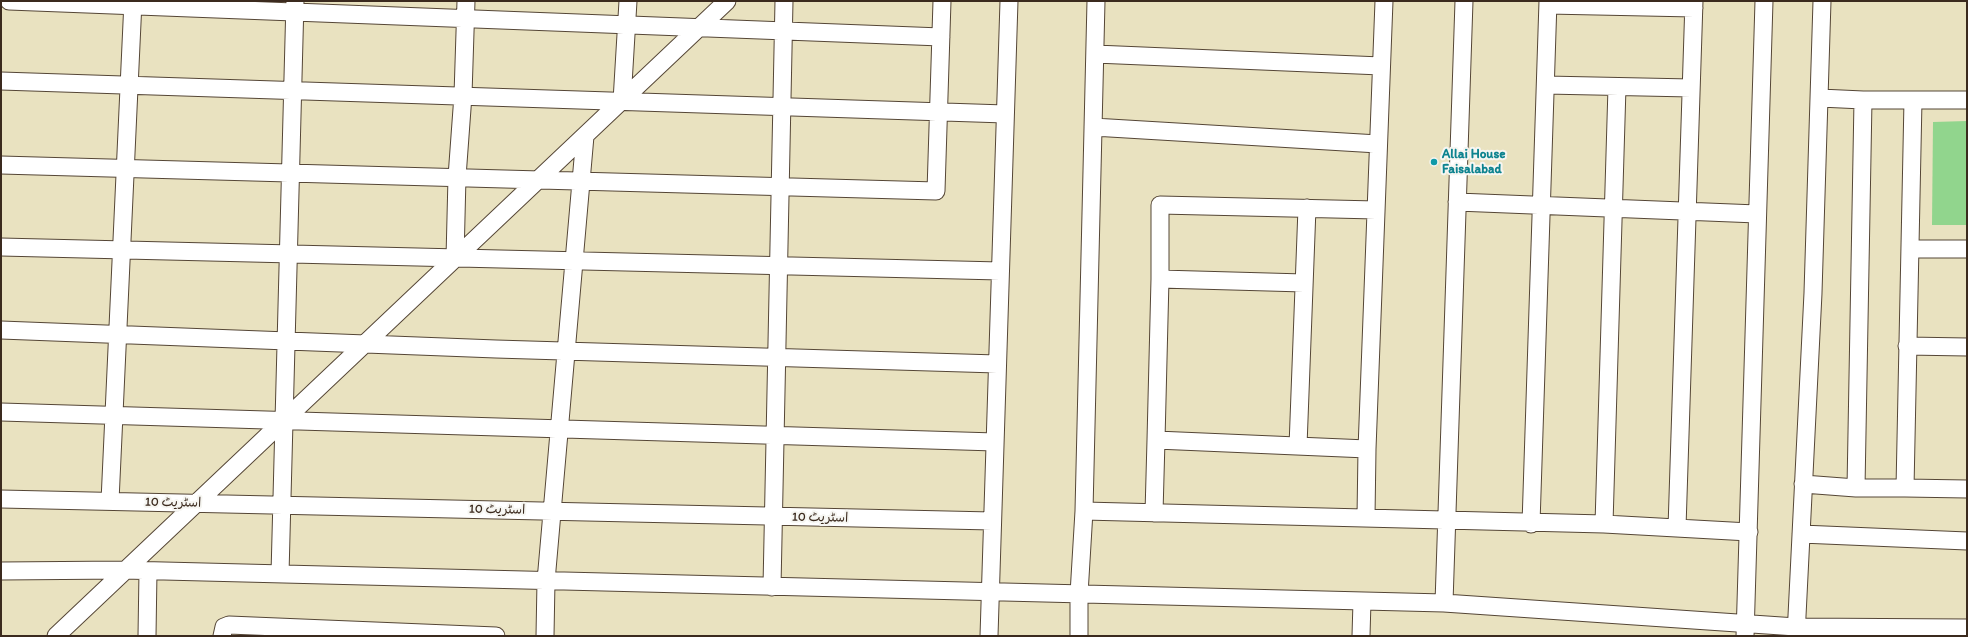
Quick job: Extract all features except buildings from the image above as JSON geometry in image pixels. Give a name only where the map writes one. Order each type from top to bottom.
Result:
[{"type":"street","points":[[9,1],[295,6],[465,18],[941,36]]},
{"type":"street","points":[[455,258],[458,178],[464,96],[466,1]]},
{"type":"street","points":[[622,101],[628,1]]},
{"type":"street","points":[[62,633],[124,570],[727,1]]},
{"type":"street","points":[[772,586],[784,1]]},
{"type":"street","points":[[1,165],[936,191],[942,1]]},
{"type":"street","points":[[989,636],[1009,1]]},
{"type":"street","points":[[1079,636],[1079,594],[1084,511],[1096,1]]},
{"type":"street","points":[[1366,517],[1367,449],[1384,1]]},
{"type":"street","points":[[1444,603],[1464,1]]},
{"type":"street","points":[[1745,629],[1764,1]]},
{"type":"street","points":[[1796,631],[1802,534],[1820,98],[1822,1]]},
{"type":"street","points":[[110,502],[133,3]]},
{"type":"street","points":[[1531,524],[1548,3],[1694,5],[1676,528]]},
{"type":"street","points":[[280,574],[295,6]]},
{"type":"street","points":[[1095,54],[1381,66]]},
{"type":"street","points":[[1,81],[129,84],[1005,114]]},
{"type":"street","points":[[1546,85],[1691,88]]},
{"type":"street","points":[[1604,524],[1612,208],[1617,87]]},
{"type":"street","points":[[1820,98],[1863,100],[1967,100]]},
{"type":"street","points":[[1856,488],[1863,100]]},
{"type":"street","points":[[1905,488],[1913,100]]},
{"type":"street","points":[[1093,127],[1378,144]]},
{"type":"street","points":[[545,636],[546,581],[585,136]]},
{"type":"street","points":[[1457,202],[1757,214]]},
{"type":"street","points":[[1154,513],[1160,279],[1160,205],[1376,210]]},
{"type":"street","points":[[1298,446],[1307,208]]},
{"type":"street","points":[[1,248],[1000,271]]},
{"type":"street","points":[[1910,248],[1967,249]]},
{"type":"street","points":[[1160,279],[1304,283]]},
{"type":"street","points":[[1,330],[566,351],[997,364]]},
{"type":"street","points":[[1907,346],[1967,347]]},
{"type":"street","points":[[1,412],[995,442]]},
{"type":"street","points":[[1156,440],[1367,449]]},
{"type":"street","points":[[1803,484],[1856,488],[1967,489]]},
{"type":"street","name":"اسٹریٹ 10","points":[[1,499],[992,521]]},
{"type":"street","points":[[1084,511],[1366,517],[1531,524],[1604,524],[1749,532]]},
{"type":"street","points":[[1802,534],[1967,541]]},
{"type":"street","points":[[1,571],[124,570],[1444,603],[1745,629],[1796,631],[1967,628]]},
{"type":"street","points":[[148,571],[148,636]]},
{"type":"street","points":[[1361,636],[1362,602]]},
{"type":"street","points":[[222,636],[224,627],[228,625],[293,632],[496,636]]},
{"type":"green space","points":[[1967,121],[1967,225],[1932,225],[1933,122]]},
{"type":"place","name":"Allai House Faisalabad","points":[[1434,162]]}]
